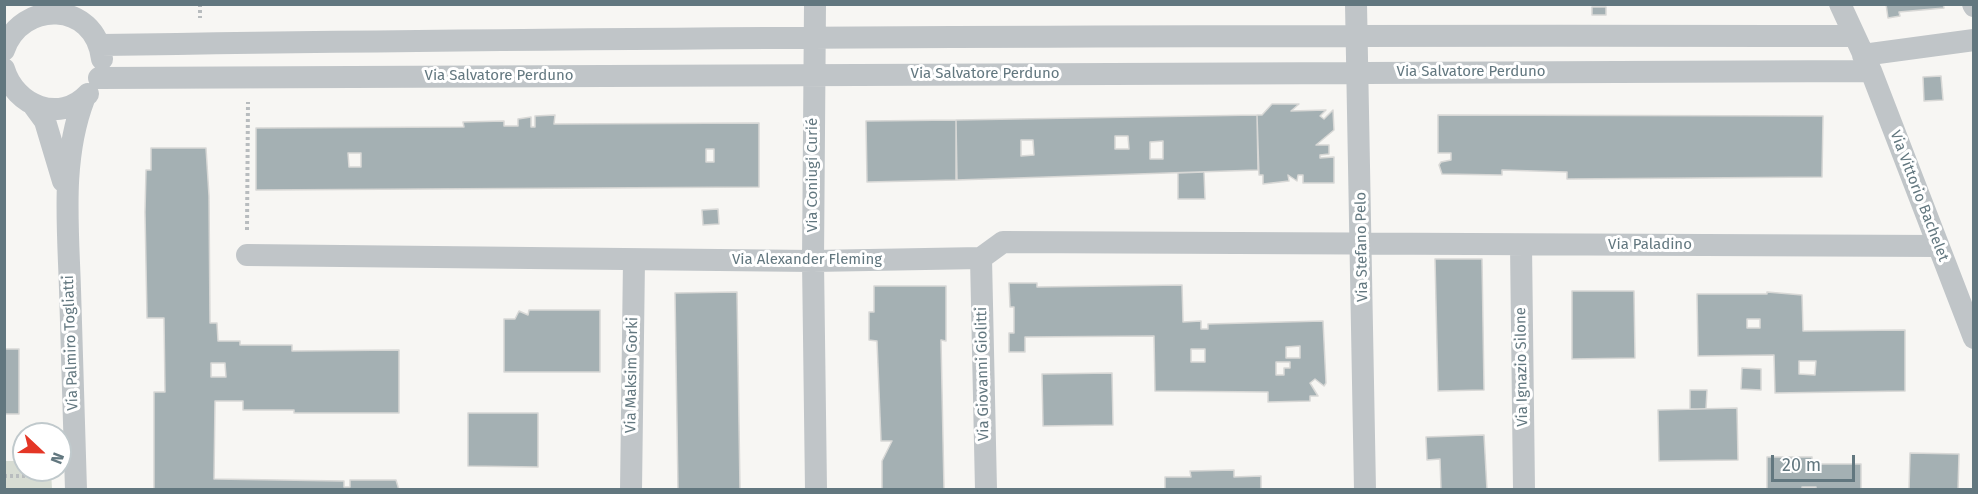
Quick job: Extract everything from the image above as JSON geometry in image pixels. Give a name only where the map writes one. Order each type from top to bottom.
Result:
[{"type":"street","name":"Via Coniugi Curié","points":[[815,4],[813,261],[816,489]]},
{"type":"street","name":"Via Stefano Pelo","points":[[1356,4],[1365,489]]},
{"type":"street","name":"Via Vittorio Bachelet","points":[[1840,4],[1862,54],[1974,338]]},
{"type":"street","points":[[5,44],[22,20],[59,7],[83,20],[92,29],[100,45],[103,62],[99,78]]},
{"type":"street","points":[[100,45],[476,39],[1356,35],[1862,54],[1974,40]]},
{"type":"street","name":"Via Salvatore Perduno","points":[[99,78],[1359,72],[1862,54]]},
{"type":"street","points":[[4,69],[9,89],[34,106],[60,109],[84,99]]},
{"type":"street","name":"Via Palmiro Togliatti","points":[[75,483],[67,196],[70,147],[75,123],[84,99],[99,78]]},
{"type":"street","name":"Via Palmiro Togliatti","points":[[34,106],[45,121],[67,196]]},
{"type":"street","points":[[981,258],[1003,242],[1362,245]]},
{"type":"street","name":"Via Paladino","points":[[1362,245],[1938,246]]},
{"type":"street","name":"Via Ignazio Silone","points":[[1521,245],[1524,489]]},
{"type":"street","name":"Via Alexander Fleming","points":[[247,255],[813,261],[981,258]]},
{"type":"street","name":"Via Giovanni Giolitti","points":[[981,258],[986,489]]},
{"type":"street","name":"Via Maksim Gorki","points":[[631,489],[634,260]]},
{"type":"path","points":[[247,255],[248,78]]},
{"type":"path","points":[[4,476],[75,483]]},
{"type":"shaded area","points":[[5,461],[12,461],[12,482],[52,482],[52,489],[5,489]]},
{"type":"building","points":[[1886,4],[1943,4],[1944,8],[1899,12],[1900,16],[1888,18]]},
{"type":"building","points":[[1592,7],[1606,7],[1606,15],[1592,15]]},
{"type":"building","points":[[1941,76],[1943,100],[1924,101],[1923,77]]},
{"type":"building","points":[[1272,104],[1299,104],[1291,111],[1326,110],[1320,116],[1324,119],[1333,110],[1334,130],[1316,145],[1329,145],[1329,154],[1320,155],[1320,158],[1334,157],[1334,183],[1303,183],[1303,175],[1298,175],[1297,181],[1288,175],[1289,181],[1263,184],[1263,175],[1259,175],[1257,115],[1262,115]]},
{"type":"building","points":[[555,115],[554,124],[759,123],[759,187],[256,190],[256,128],[464,127],[463,122],[504,121],[504,126],[518,126],[518,119],[531,117],[531,127],[535,127],[535,116]],"holes":[[[706,149],[714,149],[714,162],[706,162]],[[348,153],[361,153],[361,167],[349,167]]]},
{"type":"building","points":[[1257,115],[1258,170],[956,180],[956,120]],"holes":[[[1115,136],[1128,136],[1129,149],[1115,149]],[[1021,140],[1033,140],[1034,155],[1021,156]],[[1163,141],[1163,159],[1150,159],[1150,142]]]},
{"type":"building","points":[[1438,115],[1823,116],[1822,177],[1567,179],[1567,172],[1502,170],[1502,175],[1442,174],[1439,165],[1441,162],[1451,160],[1451,153],[1438,153]]},
{"type":"building","points":[[956,120],[957,180],[867,182],[866,121]]},
{"type":"building","points":[[151,148],[206,148],[209,196],[210,323],[217,323],[218,341],[240,341],[240,345],[292,345],[292,351],[399,350],[399,413],[294,413],[294,410],[243,410],[243,401],[215,401],[214,479],[344,481],[344,487],[350,487],[350,480],[396,480],[399,490],[154,490],[154,392],[165,392],[164,318],[147,318],[146,170],[151,170]],"holes":[[[211,363],[225,363],[226,377],[211,377]]]},
{"type":"building","points":[[1204,172],[1205,199],[1178,199],[1178,173]]},
{"type":"building","points":[[718,209],[719,224],[703,225],[702,210]]},
{"type":"building","points":[[1435,259],[1482,259],[1484,390],[1438,391]]},
{"type":"building","points":[[1009,283],[1037,283],[1037,287],[1182,285],[1183,322],[1201,321],[1201,329],[1208,329],[1208,324],[1323,321],[1326,383],[1324,386],[1315,379],[1310,383],[1318,396],[1310,396],[1310,401],[1268,402],[1268,392],[1155,391],[1154,336],[1025,337],[1025,352],[1009,352],[1009,333],[1014,333],[1014,307],[1010,307]],"holes":[[[1300,346],[1300,358],[1286,358],[1286,347]],[[1191,349],[1205,349],[1205,362],[1191,362]],[[1276,362],[1290,362],[1290,368],[1284,368],[1284,375],[1276,375]]]},
{"type":"building","points":[[874,286],[946,286],[946,341],[941,340],[944,490],[882,490],[882,461],[892,441],[881,441],[877,341],[869,340],[869,312],[874,312]]},
{"type":"building","points":[[1572,291],[1634,291],[1635,358],[1572,359]]},
{"type":"building","points":[[737,292],[740,490],[678,490],[675,293]]},
{"type":"building","points":[[1767,292],[1802,295],[1803,331],[1905,330],[1905,391],[1775,393],[1774,355],[1698,356],[1697,294],[1767,294]],"holes":[[[1747,319],[1760,319],[1760,328],[1747,328]],[[1799,361],[1816,361],[1815,375],[1799,374]]]},
{"type":"building","points":[[529,310],[600,310],[600,372],[504,372],[504,319],[515,319],[519,311],[528,315]]},
{"type":"building","points":[[4,349],[19,349],[19,414],[4,414]]},
{"type":"building","points":[[1742,368],[1761,369],[1761,390],[1741,389]]},
{"type":"building","points":[[1112,373],[1113,425],[1043,426],[1042,374]]},
{"type":"building","points":[[1690,390],[1707,390],[1706,409],[1690,409]]},
{"type":"building","points":[[1737,408],[1738,460],[1659,461],[1658,410]]},
{"type":"building","points":[[468,413],[538,413],[538,467],[468,466]]},
{"type":"building","points":[[1484,435],[1487,490],[1441,490],[1440,459],[1427,460],[1426,437]]},
{"type":"building","points":[[1910,453],[1959,454],[1958,490],[1909,490]]},
{"type":"building","points":[[1767,457],[1812,457],[1812,464],[1861,464],[1861,490],[1816,490],[1816,487],[1802,487],[1802,490],[1767,490]]},
{"type":"building","points":[[1234,470],[1234,477],[1261,476],[1261,490],[1165,490],[1165,477],[1191,477],[1190,471]]}]
